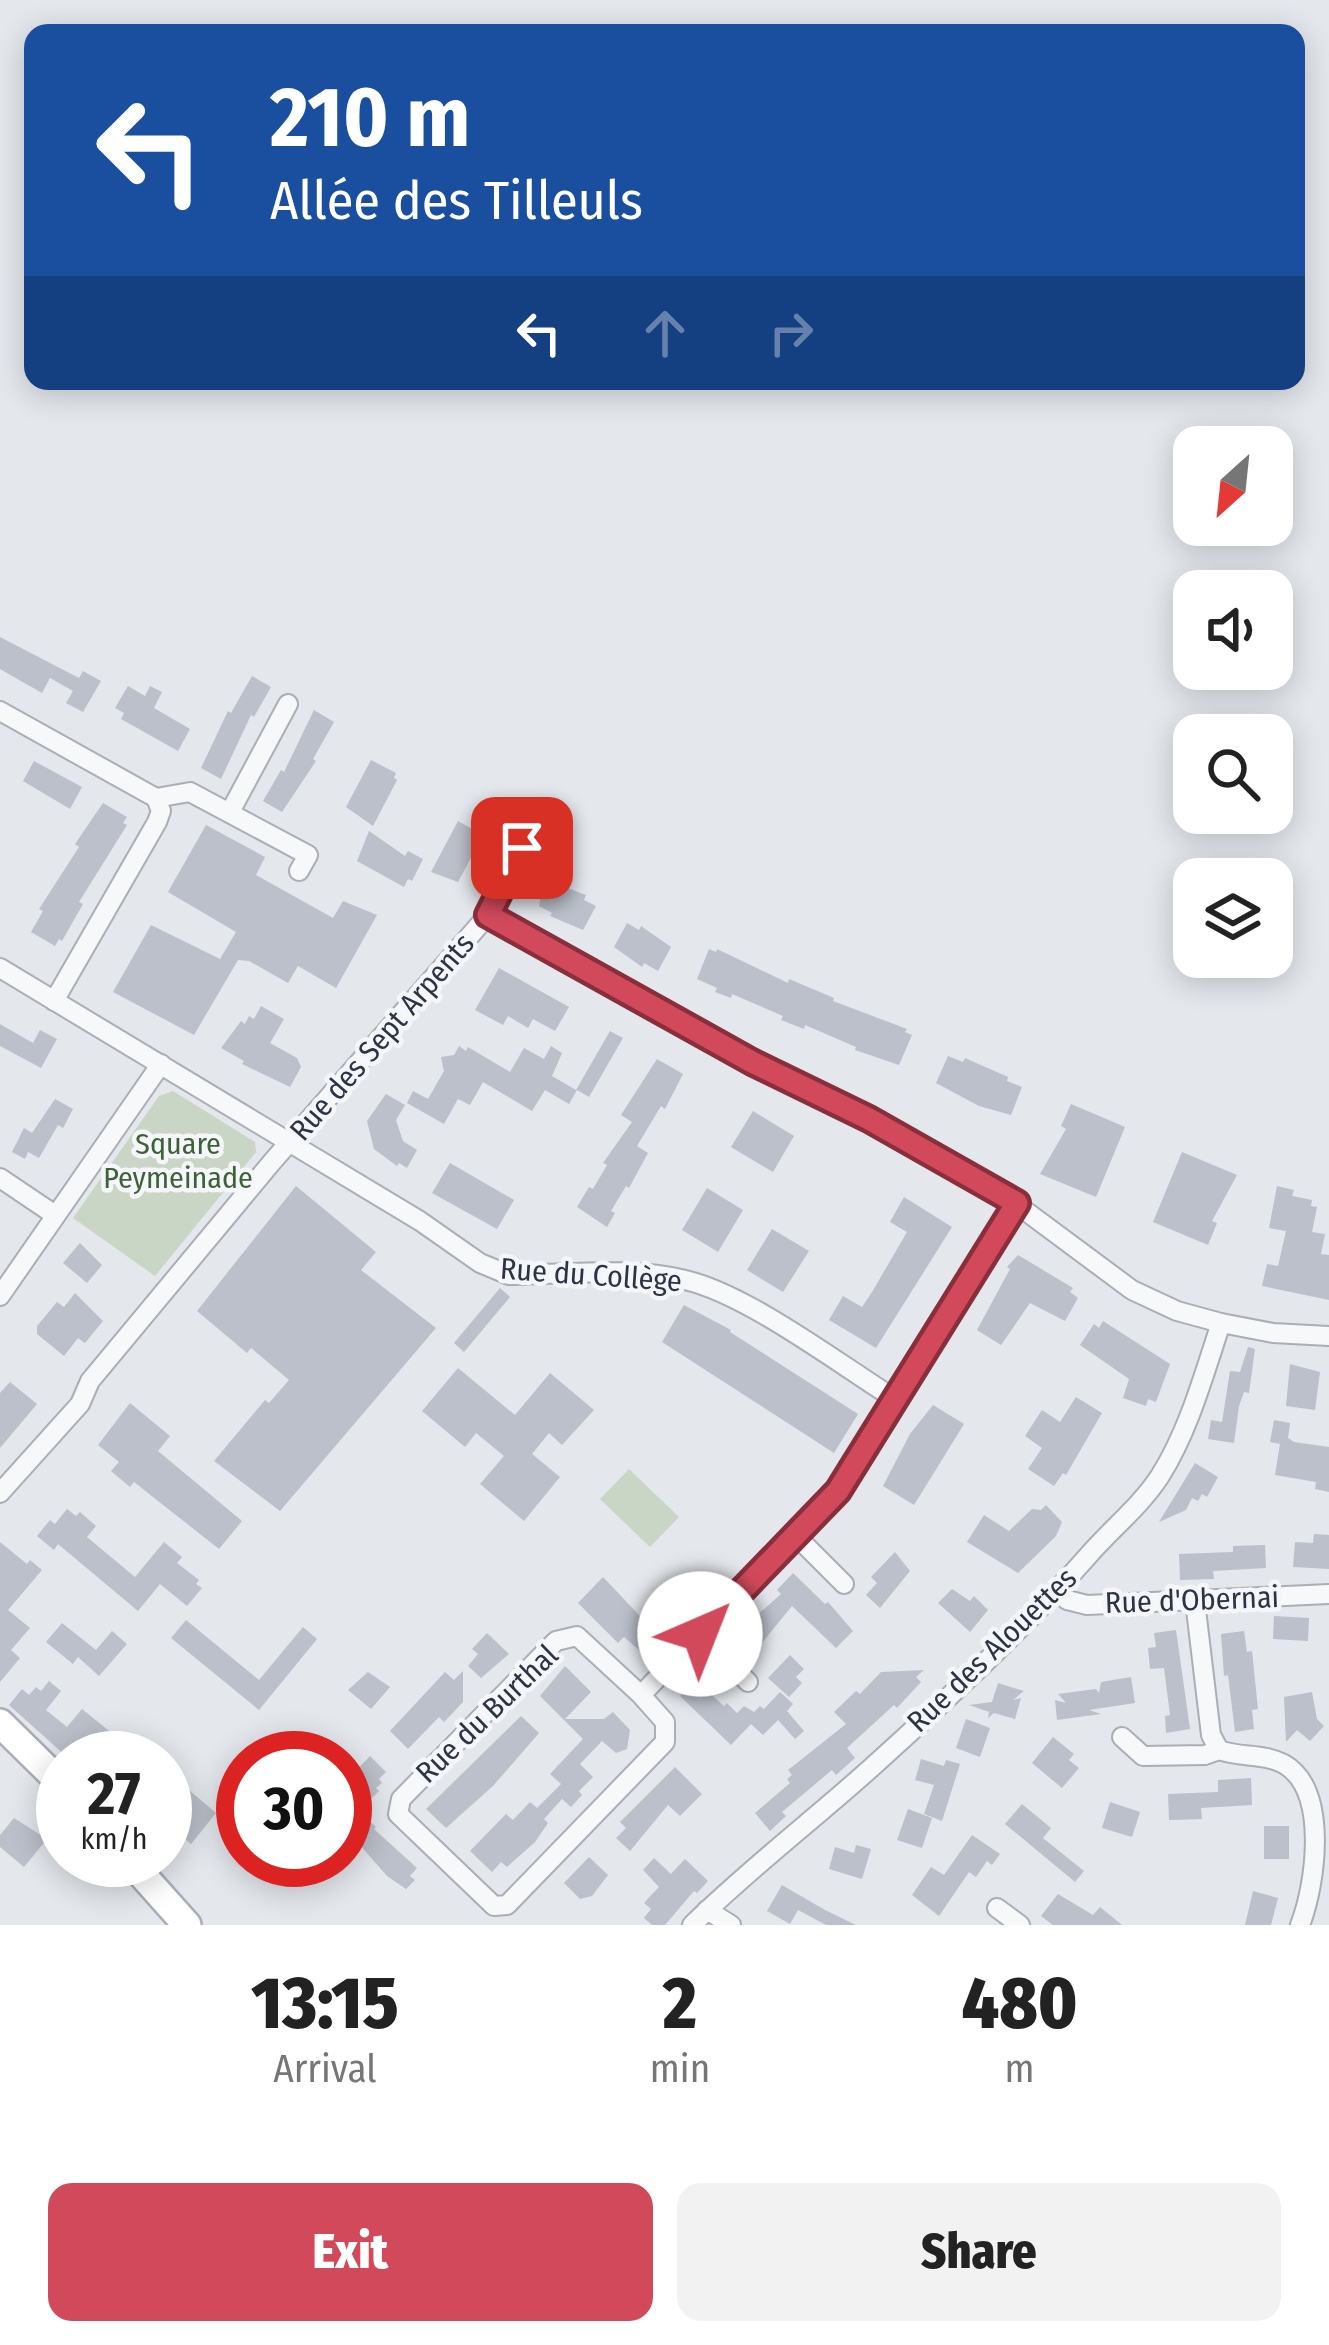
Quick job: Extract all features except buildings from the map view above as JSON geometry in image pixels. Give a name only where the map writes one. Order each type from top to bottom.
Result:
[{"type":"street","points":[[230,812],[288,704]]},
{"type":"street","points":[[0,711],[164,796],[190,792],[230,812],[308,855],[298,872]]},
{"type":"street","points":[[54,1001],[157,822],[164,796]]},
{"type":"street","name":"Rue des Sept Arpents","points":[[0,1493],[80,1404],[90,1381],[488,915],[522,848]]},
{"type":"street","points":[[488,915],[1017,1203],[1132,1290],[1178,1311],[1221,1323],[1273,1333],[1329,1336]]},
{"type":"street","name":"Rue du Collège","points":[[0,968],[492,1270],[509,1275],[666,1276],[698,1283],[729,1296],[895,1399]]},
{"type":"street","points":[[0,1296],[161,1064]]},
{"type":"street","points":[[0,1178],[55,1216]]},
{"type":"street","points":[[640,1695],[838,1491],[1017,1203]]},
{"type":"street","name":"Rue des Alouettes","points":[[692,1925],[871,1768],[1059,1592],[1132,1513],[1161,1473],[1188,1419],[1221,1323]]},
{"type":"street","points":[[796,1536],[844,1584]]},
{"type":"street","name":"Rue d'Obernai","points":[[1059,1592],[1067,1600],[1087,1605],[1329,1594]]},
{"type":"street","points":[[1195,1600],[1211,1736],[1219,1750]]},
{"type":"street","points":[[700,1634],[748,1682]]},
{"type":"street","name":"Rue du Burthal","points":[[577,1636],[640,1695],[665,1722],[665,1742],[507,1905],[494,1906],[398,1814],[400,1799],[556,1641],[577,1636]]},
{"type":"street","points":[[0,1723],[36,1759]]},
{"type":"street","points":[[1122,1737],[1143,1756],[1205,1755],[1219,1750],[1262,1755],[1289,1767],[1305,1786],[1316,1826],[1313,1892],[1300,1925]]},
{"type":"street","points":[[153,1887],[187,1925]]},
{"type":"street","points":[[997,1908],[1020,1925]]},
{"type":"street","points":[[707,1910],[731,1925]]},
{"type":"green space","name":"Square Peymeinade","points":[[173,1091],[255,1142],[256,1152],[155,1276],[73,1218],[159,1096]]},
{"type":"green space","points":[[629,1469],[679,1517],[650,1547],[600,1499]]},
{"type":"route","points":[[522,848],[488,915],[1017,1203],[838,1491],[700,1634]]}]
